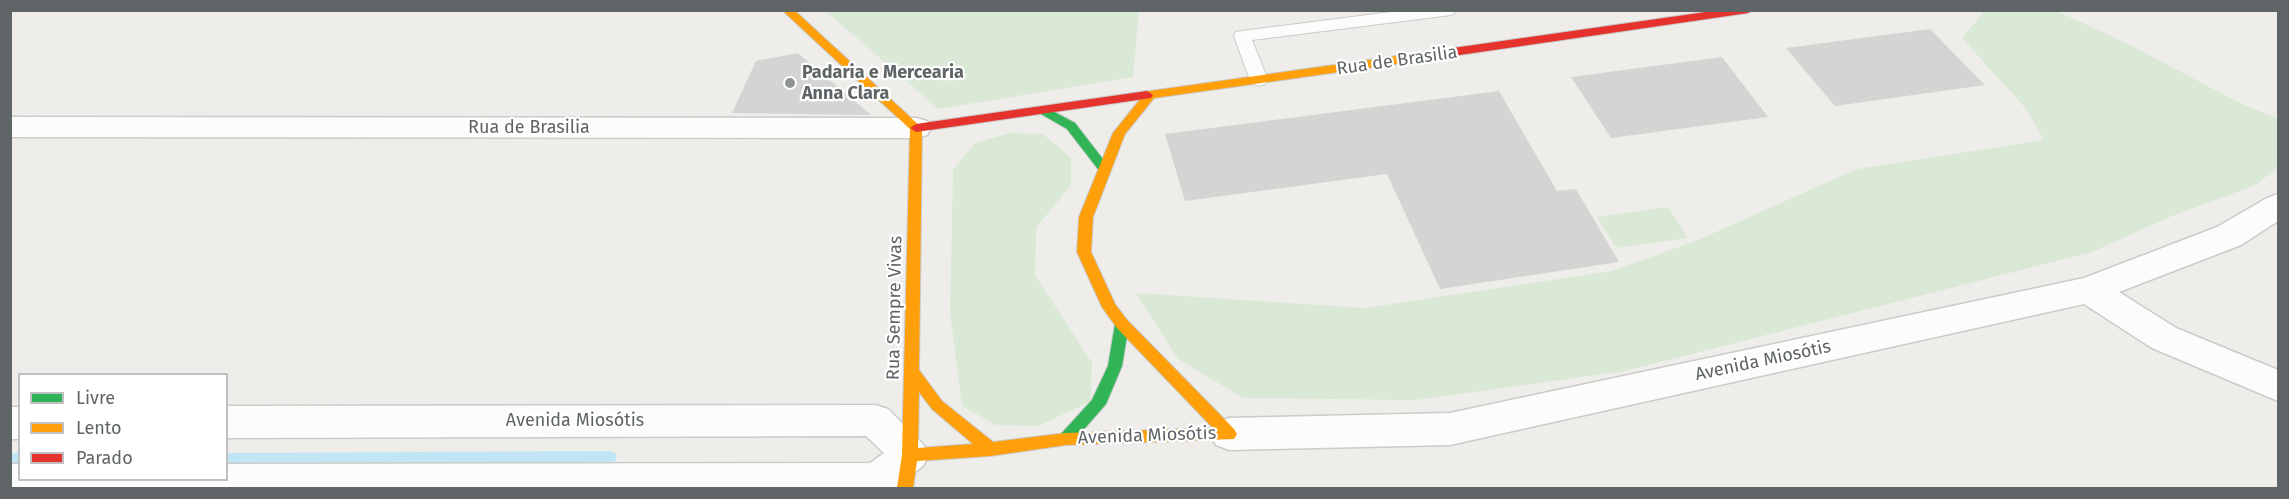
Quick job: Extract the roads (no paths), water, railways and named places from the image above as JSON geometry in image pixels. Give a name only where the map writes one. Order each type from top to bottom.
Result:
[{"type":"street","points":[[787,10],[916,128]]},
{"type":"street","name":"Rua de Brasilia","points":[[10,127],[916,128],[1149,97],[1748,10]]},
{"type":"street","name":"Avenida Miosótis","points":[[1149,97],[1119,133],[1086,217],[1084,252],[1108,307],[1229,434]]},
{"type":"street","points":[[1046,111],[1071,126],[1105,170]]},
{"type":"street","points":[[956,136],[990,118]]},
{"type":"street","name":"Rua Sempre Vivas","points":[[907,472],[912,372],[916,128]]},
{"type":"street","points":[[915,171],[929,158]]},
{"type":"street","name":"Avenida Miosótis","points":[[228,422],[875,420],[907,472],[990,449],[1066,439],[1450,429],[2089,290],[2229,236],[2278,206]]},
{"type":"street","points":[[2089,290],[2164,338],[2278,386]]},
{"type":"street","name":"Avenida Miosótis","points":[[1066,439],[1098,404],[1115,366],[1122,324]]},
{"type":"street","points":[[912,372],[937,405],[990,449]]},
{"type":"street","points":[[10,482],[878,480],[907,472]]},
{"type":"lane","points":[[1259,80],[1242,36],[1451,10]]},
{"type":"waterway","points":[[228,459],[610,457]]},
{"type":"waterway","points":[[10,459],[18,459]]},
{"type":"place","name":"Padaria e Mercearia Anna Clara","points":[[790,83]]}]
